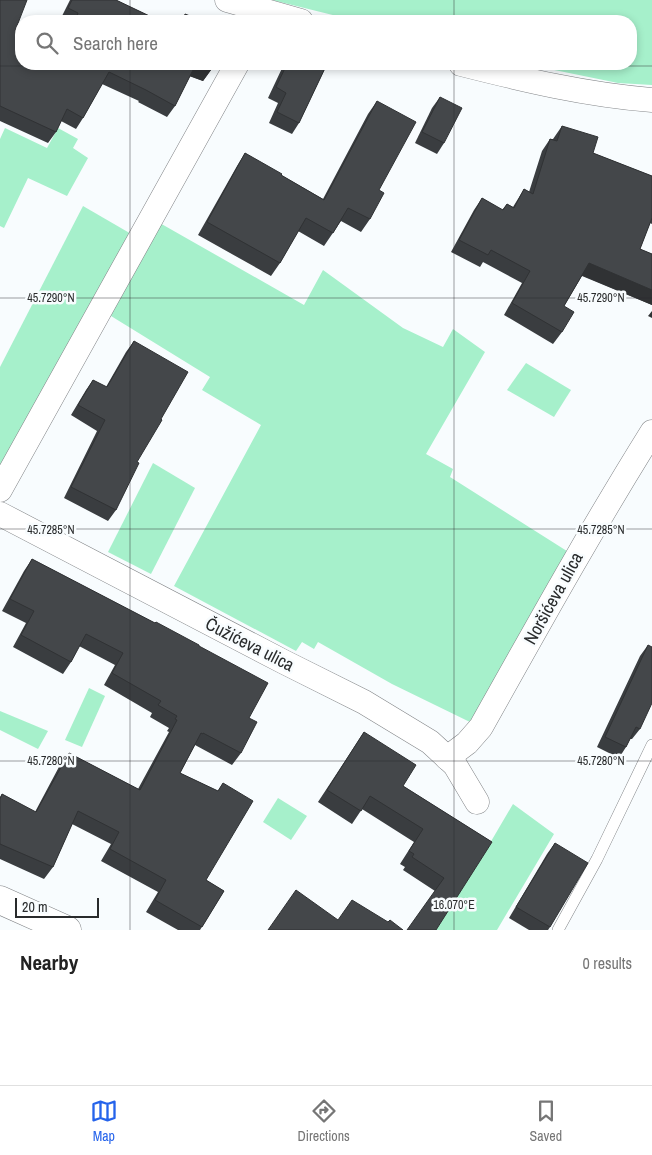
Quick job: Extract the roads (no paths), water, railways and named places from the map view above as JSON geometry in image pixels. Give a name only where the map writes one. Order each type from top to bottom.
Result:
[{"type":"street","points":[[226,0],[262,15]]},
{"type":"street","points":[[0,490],[234,70]]},
{"type":"street","points":[[485,70],[563,88],[652,100]]},
{"type":"street","name":"Noršićeva ulica","points":[[447,758],[467,743],[481,726],[616,489],[652,432]]},
{"type":"street","name":"Čužićeva ulica","points":[[0,514],[275,658],[364,702],[430,742],[455,765],[477,802]]},
{"type":"street","points":[[0,900],[67,930]]},
{"type":"lane","points":[[558,930],[597,859],[652,745]]}]
